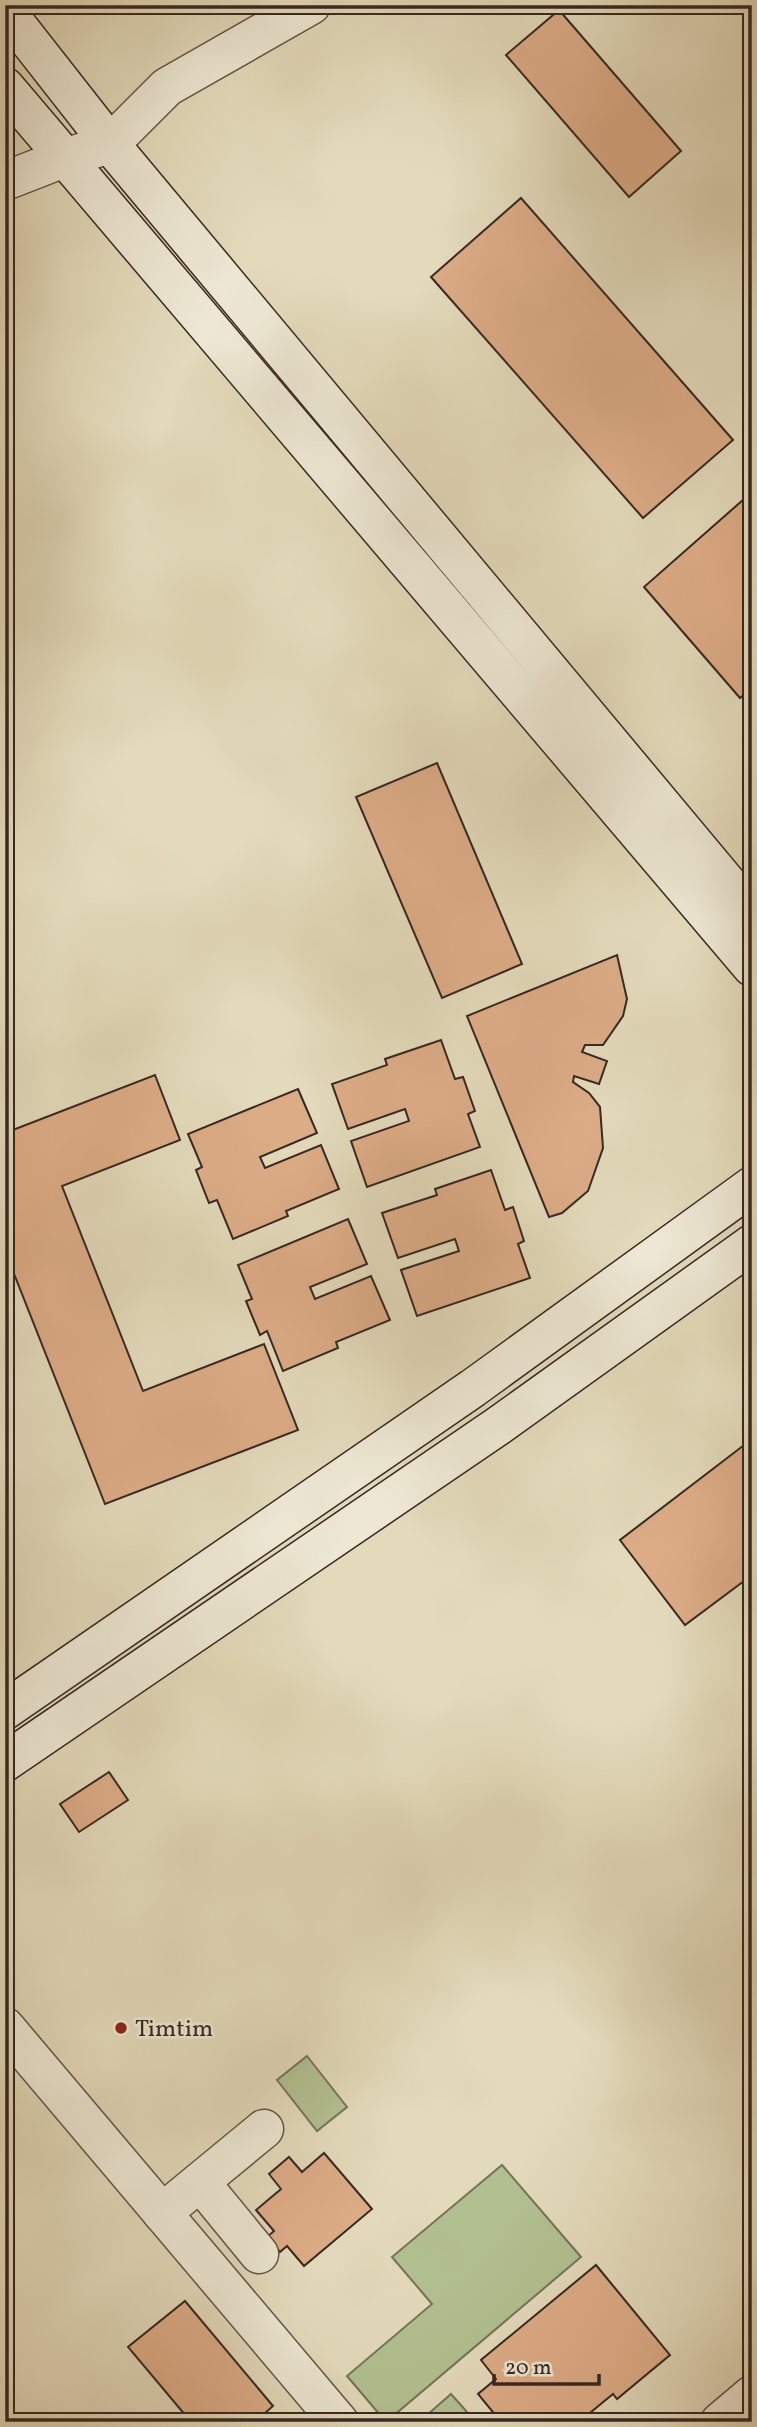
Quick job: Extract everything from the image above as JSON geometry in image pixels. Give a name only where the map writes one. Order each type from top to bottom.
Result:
[{"type":"street","points":[[5,181],[110,144],[167,87],[311,5]]},
{"type":"street","points":[[5,9],[110,144],[752,914]]},
{"type":"street","points":[[5,87],[752,967]]},
{"type":"street","points":[[5,1710],[473,1388],[752,1186]]},
{"type":"street","points":[[5,1762],[498,1426],[752,1244]]},
{"type":"street","points":[[5,2027],[339,2422]]},
{"type":"street","points":[[163,2213],[264,2129]]},
{"type":"street","points":[[200,2182],[259,2254]]},
{"type":"street","points":[[720,2422],[752,2395]]},
{"type":"green space","points":[[307,2056],[347,2107],[317,2131],[277,2080]]},
{"type":"green space","points":[[502,2165],[581,2257],[386,2422],[347,2376],[432,2304],[392,2257]]},
{"type":"green space","points":[[451,2394],[476,2422],[419,2422]]},
{"type":"building","points":[[559,10],[681,151],[629,197],[506,55]]},
{"type":"building","points":[[521,198],[733,440],[643,518],[431,277]]},
{"type":"building","points":[[752,492],[752,688],[740,698],[644,587]]},
{"type":"building","points":[[437,763],[522,964],[442,998],[356,797]]},
{"type":"building","points":[[617,955],[627,999],[623,1016],[603,1045],[585,1045],[582,1052],[607,1061],[599,1084],[574,1076],[573,1082],[589,1093],[600,1107],[603,1148],[588,1191],[562,1213],[549,1217],[467,1016]]},
{"type":"building","points":[[441,1040],[455,1079],[463,1077],[475,1111],[468,1114],[480,1147],[367,1187],[351,1141],[409,1121],[405,1109],[348,1129],[332,1084],[387,1065],[385,1059]]},
{"type":"building","points":[[155,1075],[180,1140],[62,1186],[143,1391],[264,1344],[298,1430],[105,1504],[5,1251],[5,1133]]},
{"type":"building","points":[[298,1089],[317,1133],[260,1157],[265,1168],[321,1145],[339,1189],[286,1211],[288,1216],[233,1239],[217,1200],[209,1203],[196,1170],[202,1167],[188,1134]]},
{"type":"building","points":[[491,1170],[505,1210],[513,1207],[524,1241],[518,1244],[530,1278],[417,1316],[401,1270],[459,1251],[455,1239],[398,1258],[382,1213],[437,1195],[435,1189]]},
{"type":"building","points":[[348,1219],[367,1264],[310,1287],[315,1299],[371,1276],[390,1320],[336,1342],[338,1348],[283,1371],[267,1331],[260,1335],[246,1301],[252,1299],[238,1265]]},
{"type":"building","points":[[752,1439],[752,1575],[685,1625],[620,1540]]},
{"type":"building","points":[[109,1772],[128,1800],[79,1832],[60,1804]]},
{"type":"building","points":[[324,2153],[372,2209],[304,2266],[287,2246],[280,2252],[267,2237],[274,2231],[256,2210],[281,2189],[269,2174],[289,2157],[302,2172]]},
{"type":"building","points":[[596,2265],[670,2355],[617,2399],[613,2394],[579,2422],[501,2422],[478,2394],[496,2379],[481,2360]]},
{"type":"building","points":[[185,2301],[273,2406],[255,2422],[179,2422],[186,2416],[128,2347]]},
{"type":"place","name":"Timtim","points":[[121,2028]]}]
